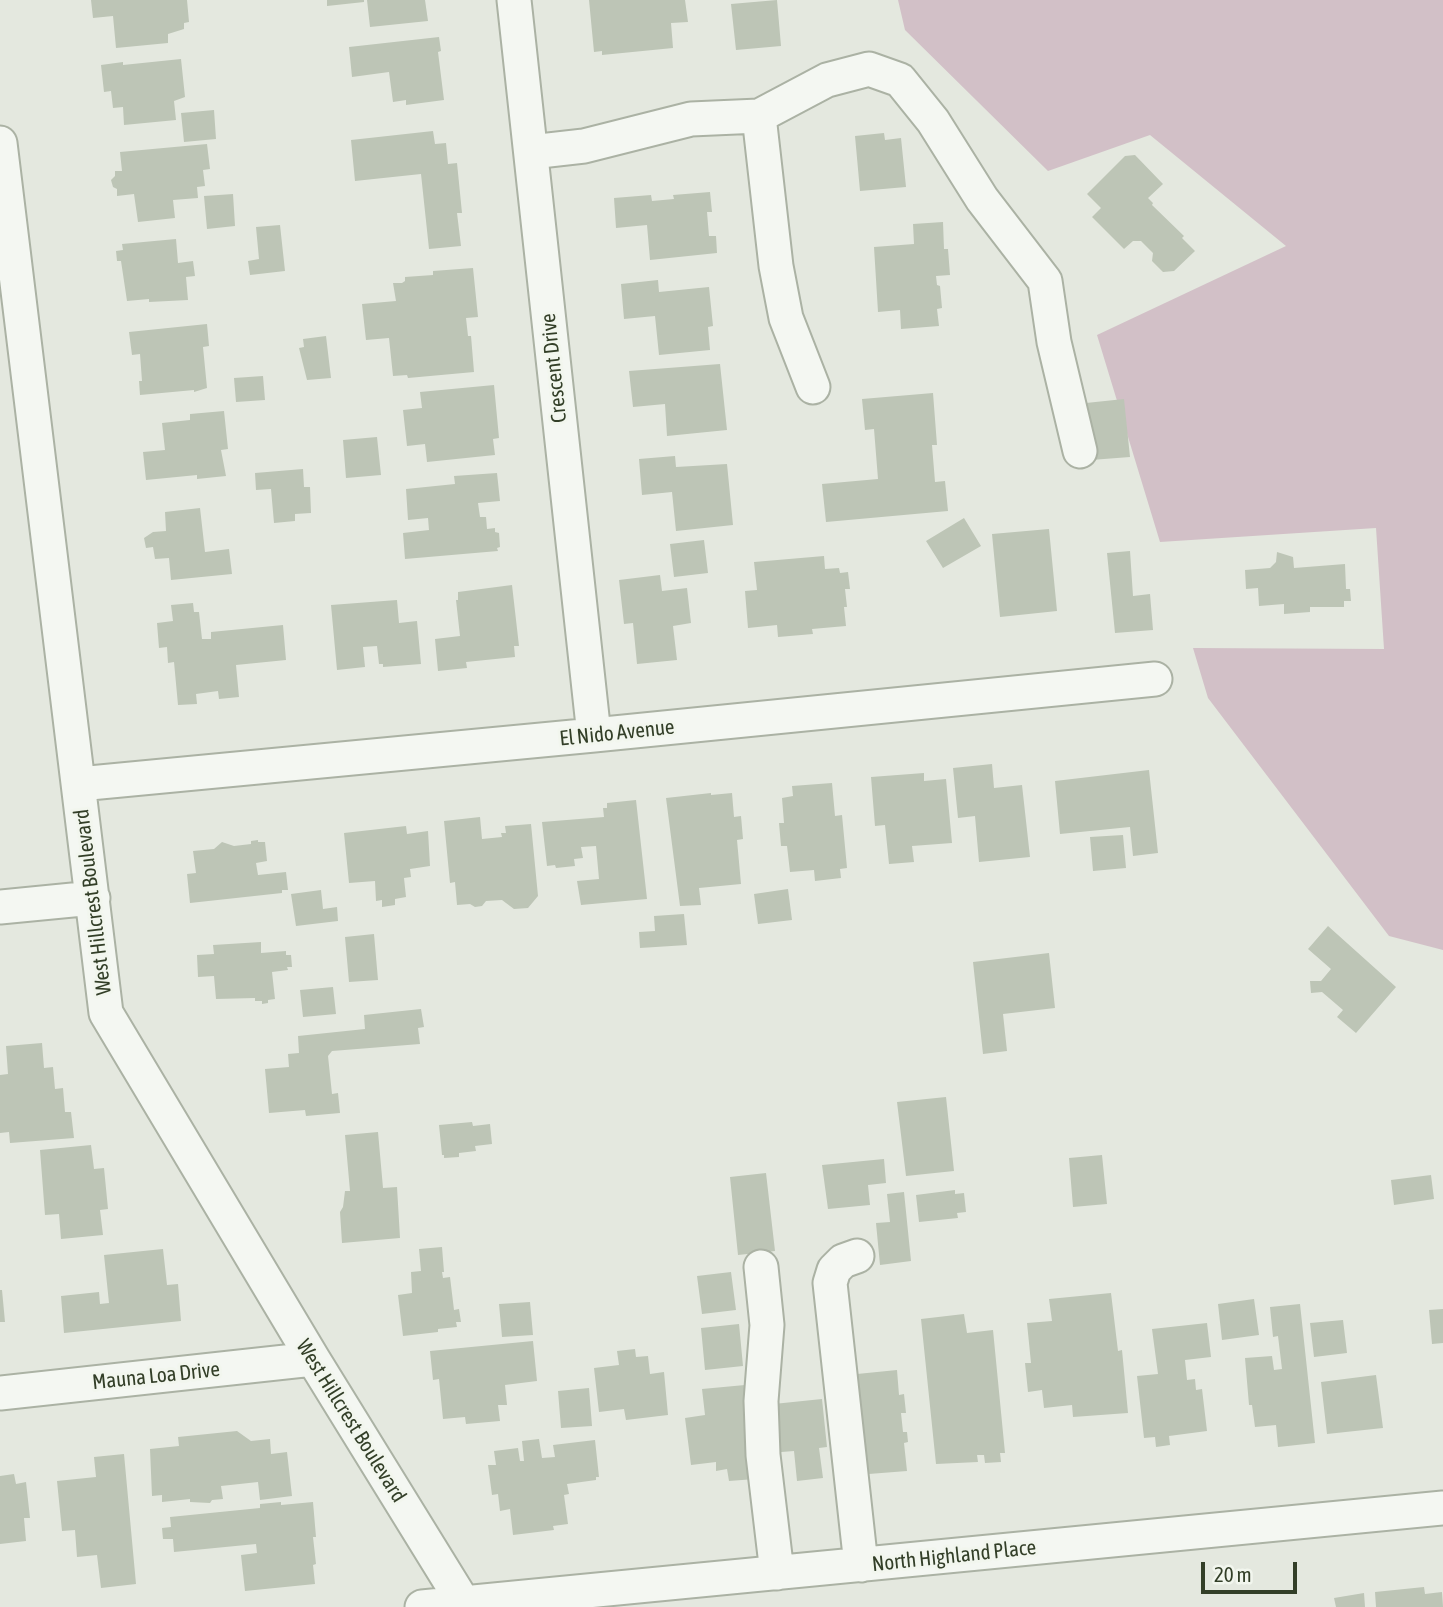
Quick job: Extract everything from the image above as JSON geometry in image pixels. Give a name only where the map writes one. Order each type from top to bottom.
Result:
[{"type":"street","name":"Crescent Drive","points":[[514,0],[594,735]]},
{"type":"street","points":[[531,152],[584,146],[691,118],[760,116],[827,80],[869,69],[900,80],[933,121],[982,199],[1045,281],[1054,342],[1080,451]]},
{"type":"street","points":[[760,116],[776,267],[786,318],[813,387]]},
{"type":"street","name":"West Hillcrest Boulevard","points":[[0,143],[106,1013],[313,1359],[465,1605]]},
{"type":"street","name":"El Nido Avenue","points":[[79,784],[1155,679]]},
{"type":"street","points":[[0,907],[93,898]]},
{"type":"street","points":[[857,1256],[843,1261],[834,1270],[830,1283],[862,1565]]},
{"type":"street","points":[[761,1267],[767,1325],[761,1401],[763,1455],[777,1573]]},
{"type":"street","name":"Mauna Loa Drive","points":[[0,1393],[313,1359]]},
{"type":"street","name":"North Highland Place","points":[[422,1607],[465,1605],[1443,1508]]},
{"type":"shaded area","points":[[898,0],[1443,0],[1443,950],[1389,936],[1208,698],[1193,648],[1384,649],[1376,528],[1160,542],[1097,335],[1286,246],[1150,135],[1048,171],[905,30]]},
{"type":"building","points":[[91,0],[187,0],[189,22],[184,23],[184,29],[168,34],[168,43],[116,48],[113,16],[93,18]]},
{"type":"building","points":[[327,0],[364,0],[364,2],[327,6]]},
{"type":"building","points":[[367,0],[425,0],[428,21],[370,27]]},
{"type":"building","points":[[589,0],[685,0],[688,22],[671,23],[673,48],[602,55],[602,51],[594,52]]},
{"type":"building","points":[[777,0],[781,46],[736,50],[731,4]]},
{"type":"building","points":[[439,37],[441,51],[438,52],[444,100],[406,105],[406,100],[393,102],[389,72],[352,77],[349,47]]},
{"type":"building","points":[[181,59],[185,97],[174,101],[176,120],[124,125],[123,107],[113,108],[111,91],[104,92],[101,65]]},
{"type":"building","points":[[214,110],[216,139],[184,142],[181,113]]},
{"type":"building","points":[[433,131],[435,144],[446,143],[448,164],[457,163],[462,213],[457,213],[461,246],[429,249],[421,174],[355,181],[351,140]]},
{"type":"building","points":[[884,133],[885,140],[901,138],[906,187],[860,191],[855,136]]},
{"type":"building","points":[[207,144],[210,169],[203,170],[205,186],[197,187],[198,198],[173,200],[175,218],[138,222],[134,194],[117,196],[117,189],[113,187],[111,180],[115,171],[122,171],[120,152]]},
{"type":"building","points":[[1135,155],[1163,184],[1148,198],[1152,205],[1184,236],[1182,238],[1195,251],[1174,271],[1163,272],[1152,261],[1153,253],[1141,241],[1133,241],[1124,249],[1092,217],[1101,208],[1087,194],[1125,156]]},
{"type":"building","points":[[710,192],[712,212],[707,212],[709,236],[716,236],[717,253],[650,260],[647,225],[616,228],[614,198],[651,195],[652,201],[674,199],[673,195]]},
{"type":"building","points":[[233,194],[235,226],[207,229],[204,196]]},
{"type":"building","points":[[943,222],[944,249],[948,249],[950,275],[936,276],[942,308],[937,309],[939,326],[901,329],[900,310],[878,312],[874,247],[914,244],[913,224]]},
{"type":"building","points":[[280,225],[285,271],[250,275],[248,261],[259,259],[256,227]]},
{"type":"building","points":[[176,239],[178,263],[193,261],[195,276],[186,277],[188,300],[127,301],[121,261],[117,261],[116,251],[123,250],[122,244]]},
{"type":"building","points":[[473,268],[478,317],[466,318],[468,336],[471,336],[474,372],[408,378],[407,375],[393,376],[389,338],[366,340],[362,304],[396,301],[393,283],[402,283],[405,277],[433,275],[433,271]]},
{"type":"building","points":[[658,280],[659,292],[709,287],[713,326],[708,327],[710,350],[659,355],[655,316],[624,319],[621,284]]},
{"type":"building","points":[[207,324],[209,346],[203,347],[207,388],[194,392],[140,395],[140,354],[132,355],[129,332]]},
{"type":"building","points":[[326,336],[331,378],[307,380],[299,348],[304,347],[303,339]]},
{"type":"building","points":[[720,364],[727,430],[667,436],[665,404],[633,407],[629,371]]},
{"type":"building","points":[[263,376],[265,400],[236,402],[234,378]]},
{"type":"building","points":[[494,385],[499,438],[493,439],[495,455],[427,462],[425,444],[407,446],[403,410],[422,408],[420,392]]},
{"type":"building","points":[[933,393],[937,445],[932,445],[935,482],[945,481],[948,511],[826,522],[822,484],[878,479],[874,429],[865,430],[862,399]]},
{"type":"building","points":[[1124,399],[1130,457],[1091,460],[1086,403]]},
{"type":"building","points":[[224,411],[228,449],[221,450],[226,476],[197,479],[197,475],[146,480],[143,452],[165,450],[162,423],[190,420],[190,414]]},
{"type":"building","points":[[377,437],[381,475],[346,478],[343,440]]},
{"type":"building","points":[[675,456],[676,467],[727,464],[733,525],[676,531],[672,492],[642,495],[639,459]]},
{"type":"building","points":[[303,469],[304,487],[310,487],[311,513],[295,514],[295,521],[274,523],[271,489],[256,490],[255,473]]},
{"type":"building","points":[[497,473],[500,501],[478,503],[480,517],[486,517],[487,529],[495,528],[495,532],[499,533],[498,551],[405,559],[403,533],[429,530],[428,518],[408,520],[406,489],[455,484],[454,476]]},
{"type":"building","points":[[200,508],[205,552],[229,549],[232,574],[171,580],[169,558],[155,559],[153,547],[146,548],[144,538],[153,532],[166,531],[165,512]]},
{"type":"building","points":[[964,518],[981,546],[943,568],[926,541]]},
{"type":"building","points":[[1049,529],[1057,611],[1000,617],[992,534]]},
{"type":"building","points":[[704,540],[708,573],[674,577],[670,544]]},
{"type":"building","points":[[1130,551],[1133,596],[1150,594],[1153,630],[1115,633],[1107,553]]},
{"type":"building","points":[[1277,552],[1293,557],[1294,568],[1345,564],[1346,589],[1350,589],[1351,601],[1344,601],[1344,607],[1310,607],[1310,612],[1284,614],[1284,604],[1259,606],[1258,588],[1246,589],[1245,570],[1270,568],[1276,562]]},
{"type":"building","points":[[824,556],[825,569],[839,568],[840,573],[848,572],[850,589],[845,589],[847,607],[844,607],[846,626],[812,629],[813,634],[778,637],[777,625],[748,628],[745,591],[757,590],[754,562]]},
{"type":"building","points":[[660,575],[662,591],[687,588],[691,623],[673,626],[677,660],[637,664],[633,623],[624,624],[619,580]]},
{"type":"building","points":[[512,585],[519,646],[514,646],[515,657],[466,662],[467,668],[438,671],[435,639],[460,636],[456,600],[458,592]]},
{"type":"building","points":[[397,600],[399,623],[417,621],[421,664],[383,667],[383,664],[379,664],[377,646],[363,647],[365,667],[337,670],[331,605]]},
{"type":"building","points":[[193,603],[194,612],[199,612],[202,639],[211,639],[211,632],[283,625],[286,660],[236,665],[239,697],[219,699],[218,691],[196,694],[197,704],[178,705],[174,662],[168,663],[167,647],[159,648],[157,623],[173,621],[171,605]]},
{"type":"building","points":[[992,764],[994,788],[1022,785],[1030,857],[979,862],[975,816],[958,818],[953,768]]},
{"type":"building","points":[[1149,770],[1158,853],[1133,856],[1130,827],[1060,834],[1055,781]]},
{"type":"building","points":[[924,773],[924,781],[946,779],[952,843],[912,846],[914,862],[889,864],[885,825],[875,826],[871,777]]},
{"type":"building","points":[[832,783],[835,816],[842,815],[847,868],[840,869],[841,878],[815,881],[814,870],[790,872],[787,846],[781,846],[779,823],[784,823],[782,798],[793,796],[792,786]]},
{"type":"building","points":[[732,793],[734,817],[741,816],[743,839],[737,840],[741,884],[699,888],[701,905],[680,906],[666,798]]},
{"type":"building","points":[[636,800],[647,899],[581,905],[577,881],[599,879],[596,846],[581,847],[583,858],[574,859],[575,866],[547,866],[542,822],[604,817],[603,808],[607,808],[607,803]]},
{"type":"building","points":[[480,817],[482,839],[502,837],[501,833],[506,833],[505,826],[531,824],[538,896],[528,908],[514,909],[502,900],[486,901],[482,906],[475,907],[470,904],[457,905],[455,882],[450,883],[444,821]]},
{"type":"building","points":[[406,826],[407,834],[428,831],[430,866],[410,869],[411,877],[404,878],[406,897],[395,899],[395,905],[382,907],[382,900],[376,901],[375,881],[349,883],[344,833]]},
{"type":"building","points":[[1123,835],[1126,868],[1093,871],[1090,837]]},
{"type":"building","points":[[251,841],[265,842],[267,861],[256,863],[258,875],[286,872],[288,890],[282,890],[282,893],[190,903],[187,874],[196,873],[193,851],[214,849],[222,842],[234,846],[251,844]]},
{"type":"building","points":[[788,889],[792,920],[758,924],[754,894]]},
{"type":"building","points":[[321,890],[323,909],[337,907],[338,921],[296,926],[291,894]]},
{"type":"building","points":[[684,914],[687,945],[640,948],[639,932],[655,931],[654,916]]},
{"type":"building","points":[[1328,926],[1396,987],[1356,1033],[1337,1017],[1343,1010],[1322,992],[1311,993],[1310,981],[1321,981],[1331,969],[1308,949]]},
{"type":"building","points":[[374,934],[378,980],[349,982],[345,937]]},
{"type":"building","points":[[261,942],[261,953],[286,951],[286,955],[291,955],[292,967],[272,972],[275,999],[262,1004],[262,1001],[255,1001],[255,998],[216,999],[214,976],[198,977],[197,955],[214,954],[213,945]]},
{"type":"building","points":[[1049,953],[1055,1008],[1003,1014],[1007,1051],[983,1054],[973,962]]},
{"type":"building","points":[[333,987],[336,1014],[303,1017],[300,990]]},
{"type":"building","points":[[421,1009],[424,1027],[418,1028],[420,1044],[332,1051],[328,1056],[332,1094],[338,1093],[340,1113],[306,1116],[305,1110],[269,1113],[265,1069],[289,1067],[288,1054],[299,1053],[298,1036],[365,1029],[364,1015]]},
{"type":"building","points":[[42,1043],[44,1068],[53,1067],[55,1089],[63,1088],[65,1112],[71,1112],[74,1138],[10,1143],[9,1132],[0,1133],[0,1075],[8,1074],[6,1046]]},
{"type":"building","points":[[946,1097],[954,1171],[906,1176],[897,1102]]},
{"type":"building","points":[[472,1122],[473,1126],[490,1124],[492,1144],[475,1146],[476,1151],[459,1153],[459,1157],[444,1158],[439,1125]]},
{"type":"building","points":[[378,1132],[383,1188],[397,1187],[400,1238],[342,1243],[340,1212],[345,1191],[350,1191],[345,1135]]},
{"type":"building","points":[[91,1145],[94,1169],[104,1168],[108,1209],[100,1210],[103,1235],[61,1239],[59,1214],[45,1215],[40,1150]]},
{"type":"building","points":[[1102,1155],[1107,1204],[1073,1207],[1069,1158]]},
{"type":"building","points":[[884,1159],[886,1183],[868,1185],[870,1205],[828,1209],[822,1165]]},
{"type":"building","points":[[766,1173],[775,1251],[738,1255],[730,1177]]},
{"type":"building","points":[[1431,1175],[1434,1199],[1394,1205],[1391,1180]]},
{"type":"building","points":[[955,1190],[955,1194],[964,1193],[966,1212],[957,1213],[958,1218],[919,1222],[916,1195]]},
{"type":"building","points":[[904,1192],[911,1261],[880,1265],[876,1223],[890,1222],[887,1194]]},
{"type":"building","points":[[442,1247],[443,1278],[450,1277],[454,1310],[459,1309],[461,1322],[456,1322],[457,1327],[438,1329],[438,1332],[403,1336],[398,1295],[412,1293],[411,1272],[421,1271],[419,1249]]},
{"type":"building","points":[[163,1249],[167,1285],[178,1284],[181,1321],[64,1333],[61,1296],[99,1292],[100,1304],[109,1303],[104,1255]]},
{"type":"building","points":[[731,1272],[736,1310],[702,1314],[697,1276]]},
{"type":"building","points":[[2,1290],[5,1322],[0,1322]]},
{"type":"building","points":[[1111,1293],[1118,1351],[1122,1350],[1128,1413],[1073,1417],[1072,1405],[1044,1408],[1042,1390],[1028,1392],[1025,1363],[1031,1363],[1027,1323],[1052,1321],[1049,1299]]},
{"type":"building","points":[[1254,1299],[1259,1335],[1222,1340],[1218,1304]]},
{"type":"building","points":[[530,1302],[533,1335],[502,1337],[499,1304]]},
{"type":"building","points":[[1300,1304],[1315,1443],[1278,1447],[1276,1425],[1255,1427],[1252,1405],[1249,1405],[1245,1358],[1272,1356],[1274,1370],[1282,1369],[1278,1336],[1273,1337],[1270,1307]]},
{"type":"building","points":[[1443,1309],[1443,1343],[1432,1344],[1429,1310]]},
{"type":"building","points":[[964,1314],[967,1333],[993,1330],[1005,1453],[1000,1453],[1001,1462],[985,1463],[984,1455],[977,1455],[978,1462],[936,1464],[921,1319]]},
{"type":"building","points":[[1343,1320],[1347,1353],[1314,1357],[1310,1323]]},
{"type":"building","points":[[1207,1323],[1211,1357],[1185,1360],[1187,1380],[1195,1379],[1196,1390],[1202,1389],[1207,1431],[1169,1436],[1170,1445],[1156,1447],[1155,1437],[1144,1438],[1137,1376],[1158,1374],[1152,1329]]},
{"type":"building","points":[[739,1324],[743,1366],[705,1370],[701,1328]]},
{"type":"building","points":[[533,1341],[537,1381],[505,1385],[507,1405],[498,1405],[500,1421],[466,1424],[465,1417],[443,1419],[439,1379],[433,1380],[430,1351]]},
{"type":"building","points":[[635,1349],[636,1357],[648,1356],[650,1374],[664,1372],[668,1415],[626,1420],[624,1409],[599,1412],[594,1368],[619,1365],[617,1351]]},
{"type":"building","points":[[897,1370],[899,1395],[904,1394],[906,1413],[901,1413],[903,1432],[907,1432],[908,1442],[904,1443],[907,1471],[856,1475],[847,1375]]},
{"type":"building","points":[[1376,1375],[1383,1428],[1327,1434],[1321,1382]]},
{"type":"building","points":[[745,1385],[755,1479],[729,1481],[727,1469],[716,1471],[716,1462],[691,1465],[685,1418],[705,1415],[702,1389]]},
{"type":"building","points":[[589,1388],[592,1426],[561,1428],[558,1391]]},
{"type":"building","points":[[822,1399],[827,1447],[819,1448],[823,1478],[797,1481],[794,1451],[769,1453],[764,1405]]},
{"type":"building","points":[[237,1431],[251,1441],[270,1439],[271,1454],[287,1452],[292,1496],[260,1500],[258,1482],[221,1486],[223,1499],[212,1500],[210,1503],[190,1502],[190,1499],[162,1502],[162,1495],[152,1496],[150,1449],[179,1446],[178,1437]]},
{"type":"building","points":[[539,1439],[542,1458],[555,1457],[553,1445],[595,1440],[599,1477],[596,1477],[596,1480],[567,1484],[569,1494],[564,1495],[568,1524],[553,1526],[554,1530],[513,1535],[510,1509],[500,1511],[498,1494],[492,1495],[488,1465],[496,1465],[494,1451],[518,1448],[520,1461],[524,1461],[522,1441]]},
{"type":"building","points":[[124,1454],[136,1584],[101,1588],[97,1555],[77,1557],[75,1530],[62,1531],[57,1481],[96,1477],[94,1457]]},
{"type":"building","points":[[14,1474],[16,1484],[26,1482],[30,1518],[24,1518],[26,1541],[0,1544],[0,1476]]},
{"type":"building","points":[[281,1502],[281,1505],[313,1502],[316,1537],[313,1537],[315,1584],[245,1591],[241,1555],[257,1553],[256,1544],[174,1552],[173,1539],[163,1539],[162,1528],[171,1527],[170,1517],[260,1508],[260,1504]]},
{"type":"building","points":[[1424,1587],[1425,1594],[1442,1592],[1443,1607],[1376,1607],[1375,1592]]},
{"type":"building","points":[[1364,1593],[1365,1607],[1336,1607],[1334,1598]]}]
